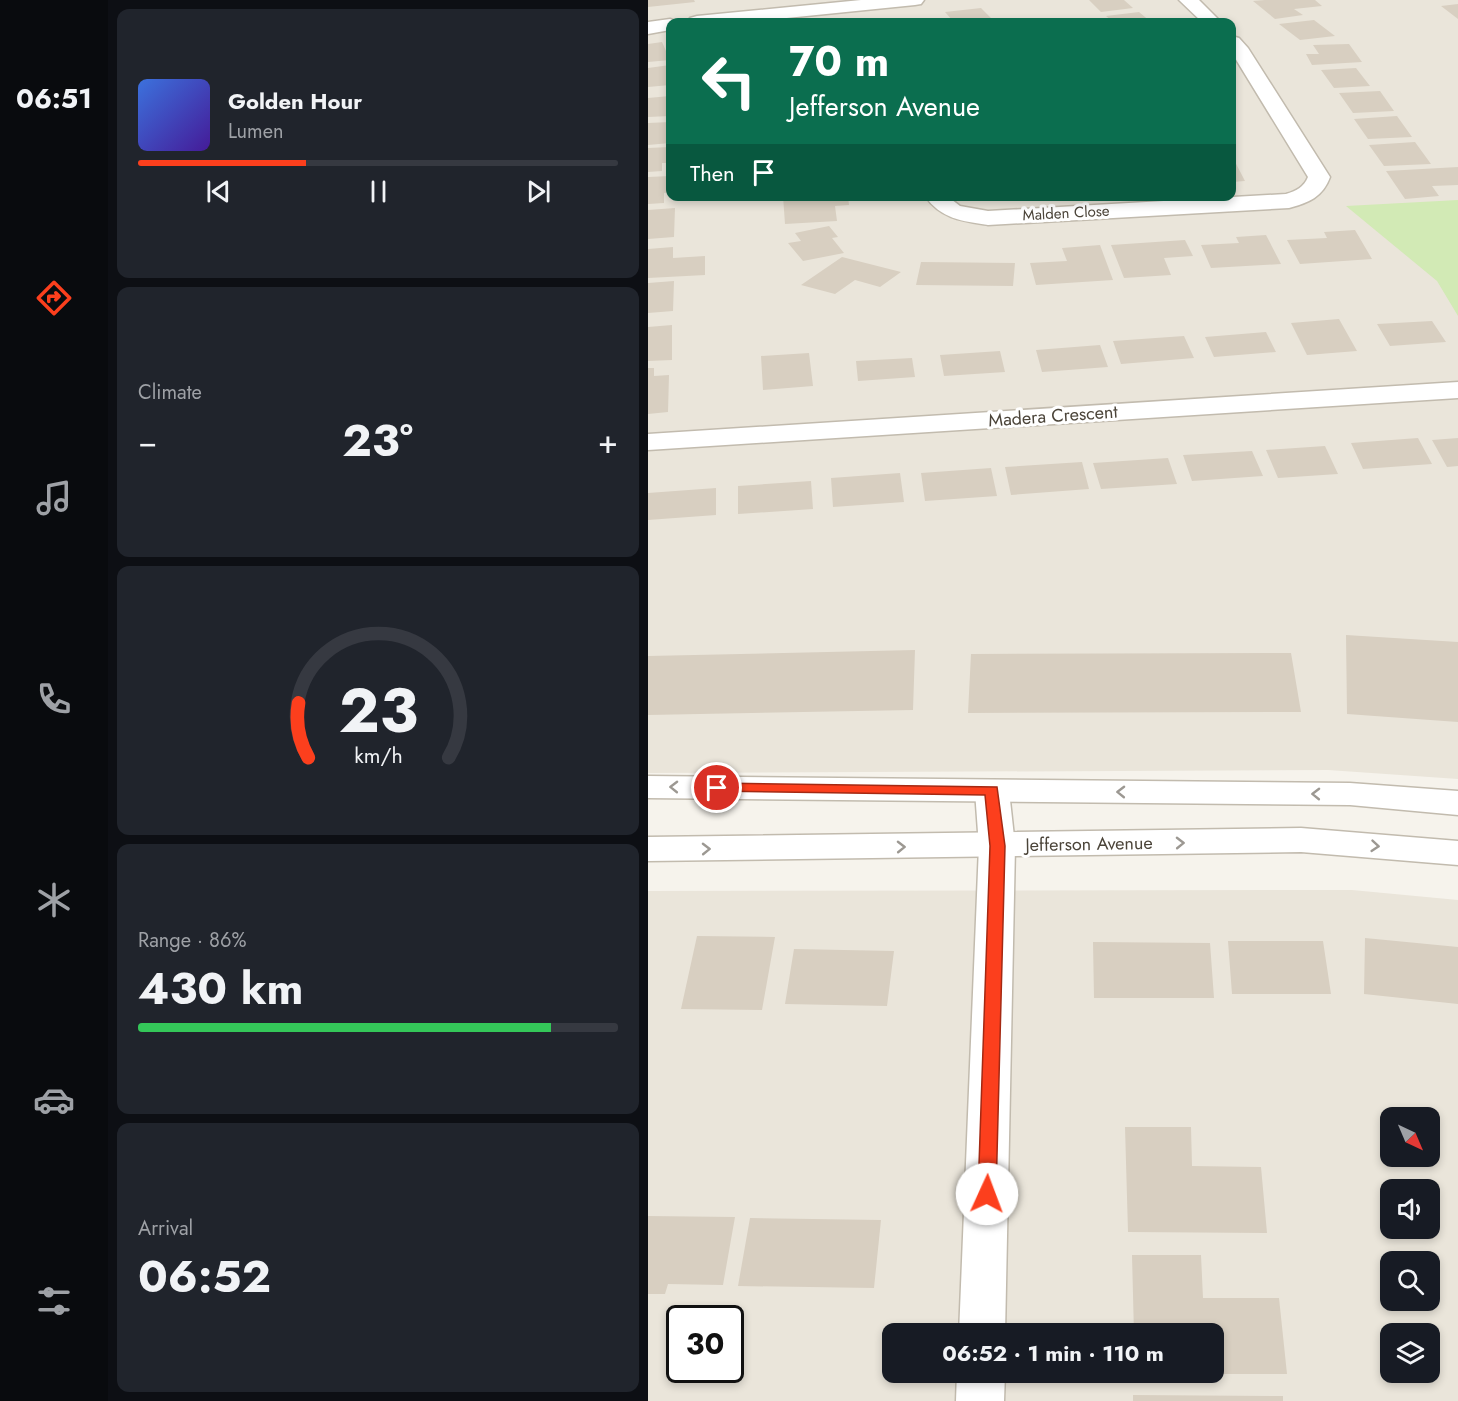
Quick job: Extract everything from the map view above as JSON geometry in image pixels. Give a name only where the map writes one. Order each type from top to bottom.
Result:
[{"type":"street","points":[[737,18],[915,0]]},
{"type":"street","points":[[1188,0],[1208,18]]},
{"type":"street","points":[[865,5],[872,18]]},
{"type":"street","points":[[648,28],[666,26]]},
{"type":"street","name":"Malden Close","points":[[939,201],[943,207],[961,214],[988,218],[1288,201],[1307,194],[1317,186],[1319,177],[1236,46]]},
{"type":"street","name":"Madera Crescent","points":[[648,442],[1458,390]]},
{"type":"street","points":[[648,787],[1350,794],[1458,803]]},
{"type":"street","points":[[982,1323],[997,846],[992,790]]},
{"type":"street","name":"Jefferson Avenue","points":[[648,849],[997,846],[1301,840],[1458,853]]},
{"type":"street","points":[[980,1401],[981,1383]]},
{"type":"shaded area","points":[[648,0],[1458,0],[1458,779],[1328,770],[648,773]]},
{"type":"shaded area","points":[[1352,890],[1458,900],[1458,1401],[648,1401],[648,891]]},
{"type":"green space","points":[[1458,200],[1458,316],[1437,281],[1346,206]]},
{"type":"building","points":[[648,0],[694,0],[695,2],[648,7]]},
{"type":"building","points":[[1089,0],[1124,0],[1133,8],[1101,12]]},
{"type":"building","points":[[1315,0],[1322,6],[1294,9],[1303,15],[1275,19],[1253,1]]},
{"type":"building","points":[[1458,4],[1458,19],[1441,6]]},
{"type":"building","points":[[981,8],[991,18],[950,18],[945,12]]},
{"type":"building","points":[[1139,12],[1146,18],[1108,18],[1106,16]]},
{"type":"building","points":[[1314,20],[1335,36],[1300,40],[1279,24]]},
{"type":"building","points":[[662,42],[666,51],[666,60],[648,62],[648,44]]},
{"type":"building","points":[[1349,44],[1362,62],[1312,65],[1306,54],[1319,54],[1313,45]]},
{"type":"building","points":[[666,66],[666,85],[648,87],[648,68]]},
{"type":"building","points":[[1356,68],[1370,86],[1334,88],[1321,70]]},
{"type":"building","points":[[1380,91],[1394,111],[1353,113],[1339,93]]},
{"type":"building","points":[[666,96],[666,116],[648,117],[648,98]]},
{"type":"building","points":[[1397,116],[1412,137],[1368,139],[1354,119]]},
{"type":"building","points":[[666,122],[666,143],[648,145],[648,123]]},
{"type":"building","points":[[1415,142],[1431,164],[1384,166],[1369,145]]},
{"type":"building","points":[[666,147],[666,163],[662,163],[662,171],[648,172],[648,148]]},
{"type":"building","points":[[1236,164],[1245,181],[1236,182]]},
{"type":"building","points":[[1458,167],[1458,185],[1432,186],[1439,196],[1405,199],[1386,171]]},
{"type":"building","points":[[666,176],[664,203],[648,204],[648,177]]},
{"type":"building","points":[[783,201],[849,201],[849,205],[835,206],[837,221],[785,224]]},
{"type":"building","points":[[675,208],[674,237],[648,239],[648,210]]},
{"type":"building","points":[[829,226],[838,237],[832,238],[844,253],[803,261],[788,243],[801,241],[795,233]]},
{"type":"building","points":[[1355,230],[1372,259],[1300,264],[1287,240],[1327,238],[1324,232]]},
{"type":"building","points":[[1266,235],[1281,264],[1211,268],[1201,245],[1239,243],[1236,237]]},
{"type":"building","points":[[1185,240],[1193,256],[1164,258],[1171,275],[1124,278],[1111,245]]},
{"type":"building","points":[[1100,245],[1113,280],[1036,285],[1030,263],[1067,261],[1062,248]]},
{"type":"building","points":[[673,247],[673,258],[705,256],[705,275],[648,278],[648,249]]},
{"type":"building","points":[[842,257],[901,272],[880,287],[855,280],[835,294],[801,285]]},
{"type":"building","points":[[921,262],[1015,263],[1013,286],[916,285]]},
{"type":"building","points":[[674,281],[673,311],[648,313],[648,283]]},
{"type":"building","points":[[1339,319],[1357,351],[1307,355],[1291,323]]},
{"type":"building","points":[[1432,321],[1446,342],[1390,346],[1377,324]]},
{"type":"building","points":[[672,325],[672,360],[648,361],[648,327]]},
{"type":"building","points":[[1266,332],[1276,352],[1214,357],[1205,337]]},
{"type":"building","points":[[1184,336],[1194,358],[1121,364],[1113,341]]},
{"type":"building","points":[[1100,345],[1108,367],[1042,372],[1036,350]]},
{"type":"building","points":[[1000,351],[1005,372],[944,376],[940,355]]},
{"type":"building","points":[[809,353],[813,386],[763,390],[761,356]]},
{"type":"building","points":[[912,358],[915,377],[858,381],[856,361]]},
{"type":"building","points":[[648,368],[654,368],[654,376],[669,375],[668,412],[648,414]]},
{"type":"building","points":[[1418,438],[1432,464],[1363,469],[1351,443]]},
{"type":"building","points":[[1458,438],[1458,466],[1447,467],[1432,440]]},
{"type":"building","points":[[1325,446],[1338,474],[1278,478],[1266,450]]},
{"type":"building","points":[[1252,451],[1263,476],[1192,481],[1183,455]]},
{"type":"building","points":[[1168,458],[1177,484],[1101,489],[1093,463]]},
{"type":"building","points":[[1082,462],[1089,489],[1011,495],[1005,467]]},
{"type":"building","points":[[991,468],[997,496],[925,501],[921,473]]},
{"type":"building","points":[[900,473],[904,502],[833,507],[831,478]]},
{"type":"building","points":[[811,481],[813,509],[738,514],[738,486]]},
{"type":"building","points":[[716,488],[716,515],[648,520],[648,493]]},
{"type":"building","points":[[1346,635],[1458,642],[1458,722],[1347,714]]},
{"type":"building","points":[[915,650],[913,710],[648,715],[648,656]]},
{"type":"building","points":[[1291,653],[1301,712],[968,713],[971,654]]},
{"type":"building","points":[[697,936],[775,937],[762,1010],[681,1009]]},
{"type":"building","points":[[1365,938],[1458,947],[1458,1004],[1364,994]]},
{"type":"building","points":[[1228,941],[1323,941],[1331,994],[1232,994]]},
{"type":"building","points":[[1093,942],[1210,943],[1214,998],[1094,998]]},
{"type":"building","points":[[794,949],[894,951],[887,1006],[785,1004]]},
{"type":"building","points":[[1125,1127],[1191,1127],[1192,1166],[1261,1167],[1267,1233],[1128,1232]]},
{"type":"building","points":[[648,1216],[735,1217],[723,1285],[668,1284],[665,1294],[648,1294]]},
{"type":"building","points":[[750,1218],[881,1220],[874,1288],[738,1286]]},
{"type":"building","points":[[1132,1255],[1201,1255],[1203,1298],[1279,1298],[1287,1374],[1224,1374],[1224,1323],[1134,1323]]},
{"type":"building","points":[[1133,1395],[1283,1396],[1283,1401],[1133,1401]]},
{"type":"route","points":[[717,788],[992,790],[997,846],[987,1194]]}]
